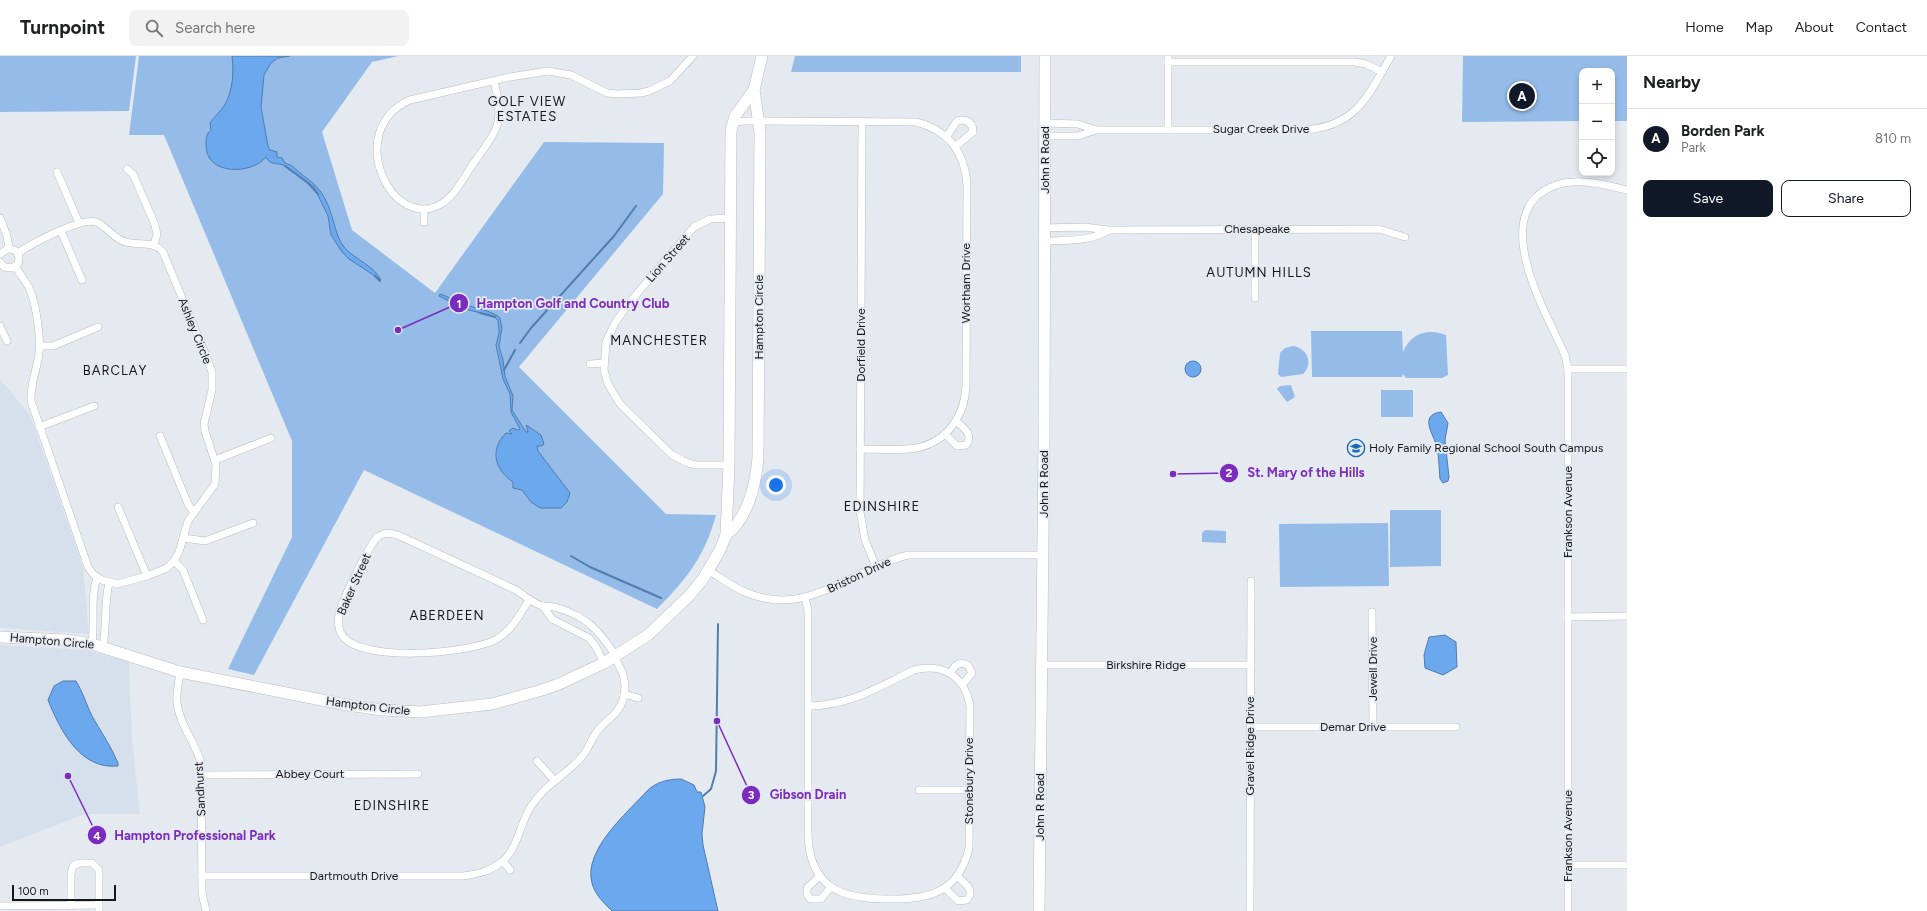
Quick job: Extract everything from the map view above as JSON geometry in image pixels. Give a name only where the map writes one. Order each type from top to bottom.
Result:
[{"type":"street","points":[[494,81],[500,108],[499,122],[496,130],[451,195],[441,204],[424,209],[413,207],[402,202],[393,193],[383,176],[376,150],[377,140],[384,123],[391,113],[410,100],[494,81],[539,72],[556,71],[571,75],[607,93],[641,93],[670,81],[693,56]]},
{"type":"street","name":"Hampton Circle","points":[[0,637],[67,640],[92,644],[103,646],[155,665],[180,672],[353,706],[383,710],[420,712],[466,708],[516,698],[559,684],[615,657],[648,635],[689,596],[708,570],[726,535],[737,526],[746,508],[758,465],[759,122],[754,90],[762,56]]},
{"type":"street","name":"John R Road","points":[[1039,911],[1043,555],[1045,56]]},
{"type":"street","name":"Sugar Creek Drive","points":[[1045,123],[1078,124],[1096,130],[1304,130],[1322,128],[1340,122],[1355,111],[1370,94],[1391,56]]},
{"type":"street","points":[[1168,130],[1168,59],[1354,62],[1366,64],[1382,72]]},
{"type":"street","name":"Hampton Circle","points":[[726,535],[728,465],[730,131],[735,116],[754,90]]},
{"type":"street","points":[[946,136],[958,121],[962,120],[970,122],[973,132],[956,146]]},
{"type":"street","name":"Dorfield Drive","points":[[862,121],[861,521],[865,540],[876,567]]},
{"type":"street","name":"Wortham Drive","points":[[733,122],[916,122],[933,127],[946,136],[956,146],[965,167],[967,185],[966,391],[964,402],[956,422],[945,434],[929,444],[916,448],[860,449]]},
{"type":"street","name":"Sugar Creek Drive","points":[[1045,136],[1078,136],[1096,130]]},
{"type":"street","points":[[18,254],[29,246],[61,231],[90,221],[97,222],[123,242],[154,245],[157,234],[155,225],[134,174],[127,169]]},
{"type":"street","points":[[57,172],[79,224]]},
{"type":"street","name":"Frankson Avenue","points":[[1568,911],[1568,369],[1565,355],[1528,272],[1522,240],[1525,217],[1532,201],[1553,186],[1563,183],[1582,182],[1627,190]]},
{"type":"street","points":[[424,209],[424,222]]},
{"type":"street","points":[[0,218],[7,236],[8,248]]},
{"type":"street","name":"Lion Street","points":[[728,465],[688,463],[667,451],[642,427],[616,398],[608,384],[604,362],[606,342],[621,314],[694,227],[710,219],[729,218]]},
{"type":"street","name":"Chesapeake","points":[[1044,228],[1084,227],[1108,230],[1379,229],[1405,237]]},
{"type":"street","points":[[1255,229],[1255,298]]},
{"type":"street","name":"Chesapeake","points":[[1044,241],[1084,240],[1094,238],[1108,230]]},
{"type":"street","points":[[61,231],[82,280]]},
{"type":"street","name":"Ashley Circle","points":[[154,245],[163,252],[210,364],[213,384],[204,424],[217,470],[215,484],[186,526],[179,552],[174,561]]},
{"type":"street","points":[[1,268],[8,269],[15,267],[19,261],[16,251],[8,248]]},
{"type":"street","points":[[0,254],[8,248]]},
{"type":"street","points":[[15,267],[27,283],[32,294],[40,346],[30,394],[39,427],[88,567],[97,577],[109,583],[124,583],[167,568],[174,561],[183,570],[203,620]]},
{"type":"street","points":[[0,326],[7,341]]},
{"type":"street","points":[[40,346],[53,346],[98,327]]},
{"type":"street","points":[[590,364],[604,362]]},
{"type":"street","points":[[1568,369],[1627,369]]},
{"type":"street","points":[[39,427],[94,406]]},
{"type":"street","points":[[945,434],[957,446],[962,446],[968,443],[969,435],[967,431],[956,422]]},
{"type":"street","points":[[160,436],[188,504],[194,513]]},
{"type":"street","points":[[215,460],[271,438]]},
{"type":"street","points":[[118,507],[147,576]]},
{"type":"street","points":[[183,538],[205,541],[253,522]]},
{"type":"street","name":"Baker Street","points":[[529,600],[516,622],[503,635],[489,643],[465,648],[419,653],[369,650],[347,641],[339,626],[339,614],[343,603],[371,546],[378,537],[387,533],[402,537],[516,590],[529,600],[543,606],[557,608],[586,622],[601,633],[615,657]]},
{"type":"street","name":"Briston Drive","points":[[708,570],[743,592],[775,600],[805,598],[898,557],[916,555],[1043,555]]},
{"type":"street","points":[[92,644],[93,597],[97,577]]},
{"type":"street","name":"Gravel Ridge Drive","points":[[1250,911],[1251,581]]},
{"type":"street","points":[[103,646],[105,598],[109,583]]},
{"type":"street","name":"Stonebury Drive","points":[[805,598],[808,610],[809,845],[813,862],[820,876],[838,892],[857,898],[910,900],[932,895],[945,888],[957,876],[965,862],[969,848],[970,706],[963,684]]},
{"type":"street","name":"Baker Street","points":[[543,606],[552,619],[580,632],[593,642],[604,663]]},
{"type":"street","name":"Jewell Drive","points":[[1372,612],[1373,727]]},
{"type":"street","points":[[1568,617],[1627,616]]},
{"type":"street","points":[[93,618],[105,618]]},
{"type":"street","points":[[580,632],[586,622]]},
{"type":"street","name":"Dartmouth Drive","points":[[202,876],[463,876],[486,871],[503,861],[516,844],[532,805],[580,758],[596,732],[618,710],[624,694],[624,676],[615,657]]},
{"type":"street","points":[[808,706],[831,705],[849,701],[914,670],[923,668],[933,668],[950,673],[963,684],[972,673],[968,665],[960,663],[957,664],[950,673]]},
{"type":"street","name":"Birkshire Ridge","points":[[1041,665],[1251,665]]},
{"type":"street","name":"Sandhurst","points":[[180,672],[177,703],[181,718],[198,752],[202,775],[202,893],[206,911]]},
{"type":"street","points":[[624,694],[638,698]]},
{"type":"street","name":"Demar Drive","points":[[1250,727],[1456,727]]},
{"type":"street","points":[[537,761],[555,781]]},
{"type":"street","name":"Abbey Court","points":[[202,775],[418,774]]},
{"type":"street","points":[[919,790],[969,790]]},
{"type":"street","points":[[503,861],[510,870]]},
{"type":"street","points":[[0,906],[71,906],[99,908],[99,870],[92,863],[75,865],[71,870],[71,906]]},
{"type":"street","points":[[1568,865],[1627,865]]},
{"type":"street","points":[[820,876],[807,888],[807,894],[810,899],[821,899],[831,887]]},
{"type":"street","points":[[945,888],[958,901],[967,900],[970,890],[957,876]]},
{"type":"shaded area","points":[[0,56],[136,56],[129,111],[0,112]]},
{"type":"shaded area","points":[[139,56],[398,56],[372,62],[322,132],[352,230],[435,293],[544,142],[664,143],[663,194],[519,367],[666,514],[716,515],[700,555],[686,577],[657,609],[364,470],[254,675],[228,669],[292,537],[292,441],[164,135],[129,135]]},
{"type":"shaded area","points":[[232,56],[290,56],[278,58],[271,63],[264,75],[261,107],[268,146],[270,150],[277,152],[277,157],[282,158],[285,163],[294,167],[313,183],[328,204],[338,235],[345,248],[374,271],[381,280],[349,259],[342,252],[331,235],[328,216],[314,187],[285,166],[272,163],[266,157],[260,163],[251,167],[231,169],[221,167],[213,162],[208,155],[206,140],[207,135],[211,130],[210,123],[224,106],[231,88],[233,75]]},
{"type":"shaded area","points":[[795,56],[1021,56],[1021,72],[791,72]]},
{"type":"shaded area","points":[[1463,56],[1627,56],[1627,121],[1615,121],[1615,68],[1579,68],[1579,121],[1462,122]]},
{"type":"shaded area","points":[[440,294],[460,303],[493,313],[500,318],[502,328],[499,346],[505,376],[513,396],[512,410],[526,432],[528,432],[526,425],[541,435],[544,444],[542,446],[537,446],[538,451],[570,493],[567,502],[561,508],[540,508],[531,502],[522,490],[513,488],[513,482],[498,466],[496,453],[497,446],[501,439],[506,433],[512,434],[509,431],[513,428],[518,430],[520,429],[511,412],[510,394],[503,379],[496,345],[499,333],[498,320],[493,316],[465,309],[439,296]]},
{"type":"shaded area","points":[[1311,331],[1402,331],[1403,352],[1410,340],[1420,334],[1432,332],[1446,335],[1448,375],[1442,378],[1406,378],[1403,374],[1402,377],[1312,377]]},
{"type":"shaded area","points":[[1293,346],[1298,347],[1305,353],[1308,365],[1303,374],[1281,377],[1278,374],[1280,353],[1285,348]]},
{"type":"shaded area","points":[[1193,361],[1200,366],[1201,369],[1196,376],[1193,377],[1186,372],[1185,369],[1190,362]]},
{"type":"shaded area","points":[[0,379],[30,415],[83,567],[89,634],[0,628]]},
{"type":"shaded area","points":[[1291,385],[1295,397],[1287,402],[1277,389],[1280,386]]},
{"type":"shaded area","points":[[1381,390],[1413,390],[1413,417],[1381,417]]},
{"type":"shaded area","points":[[1441,412],[1448,423],[1445,440],[1449,477],[1448,481],[1443,483],[1440,479],[1437,447],[1429,426],[1430,417]]},
{"type":"shaded area","points":[[1390,510],[1441,510],[1441,566],[1390,567]]},
{"type":"shaded area","points":[[1388,523],[1389,586],[1280,587],[1279,524]]},
{"type":"shaded area","points":[[1205,530],[1226,531],[1226,543],[1202,542],[1202,533]]},
{"type":"shaded area","points":[[1445,635],[1456,642],[1457,667],[1443,675],[1425,668],[1424,655],[1429,637]]},
{"type":"shaded area","points":[[0,645],[86,650],[129,662],[132,739],[140,814],[85,814],[0,847]]},
{"type":"shaded area","points":[[63,681],[76,681],[81,689],[92,716],[118,763],[118,766],[105,766],[93,762],[82,755],[65,735],[48,700],[54,686]]},
{"type":"shaded area","points":[[681,779],[694,785],[697,792],[701,792],[705,807],[702,834],[703,845],[718,911],[612,911],[598,895],[592,883],[591,870],[594,858],[600,845],[618,821],[654,785]]},
{"type":"waterway","points":[[285,166],[308,183],[318,194]]},
{"type":"waterway","points":[[520,343],[531,328],[614,236],[636,206]]},
{"type":"waterway","points":[[375,276],[380,281]]},
{"type":"waterway","points":[[480,313],[495,317]]},
{"type":"waterway","points":[[504,370],[515,350]]},
{"type":"waterway","points":[[571,556],[590,567],[661,598]]},
{"type":"waterway","points":[[703,796],[711,789],[716,771],[718,624]]},
{"type":"place","name":"Borden Park","points":[[1522,96]]},
{"type":"place","name":"Hampton Golf and Country Club","points":[[398,330]]},
{"type":"place","name":"Holy Family Regional School South Campus","points":[[1356,448]]},
{"type":"place","name":"St. Mary of the Hills","points":[[1173,474]]},
{"type":"place","name":"Gibson Drain","points":[[717,721]]},
{"type":"place","name":"Hampton Professional Park","points":[[68,776]]},
{"type":"district","name":"GOLF VIEW ESTATES","points":[[527,108]]},
{"type":"district","name":"AUTUMN HILLS","points":[[1259,272]]},
{"type":"district","name":"MANCHESTER","points":[[659,340]]},
{"type":"district","name":"BARCLAY","points":[[115,370]]},
{"type":"district","name":"EDINSHIRE","points":[[882,506]]},
{"type":"district","name":"ABERDEEN","points":[[447,615]]},
{"type":"district","name":"EDINSHIRE","points":[[392,805]]}]
